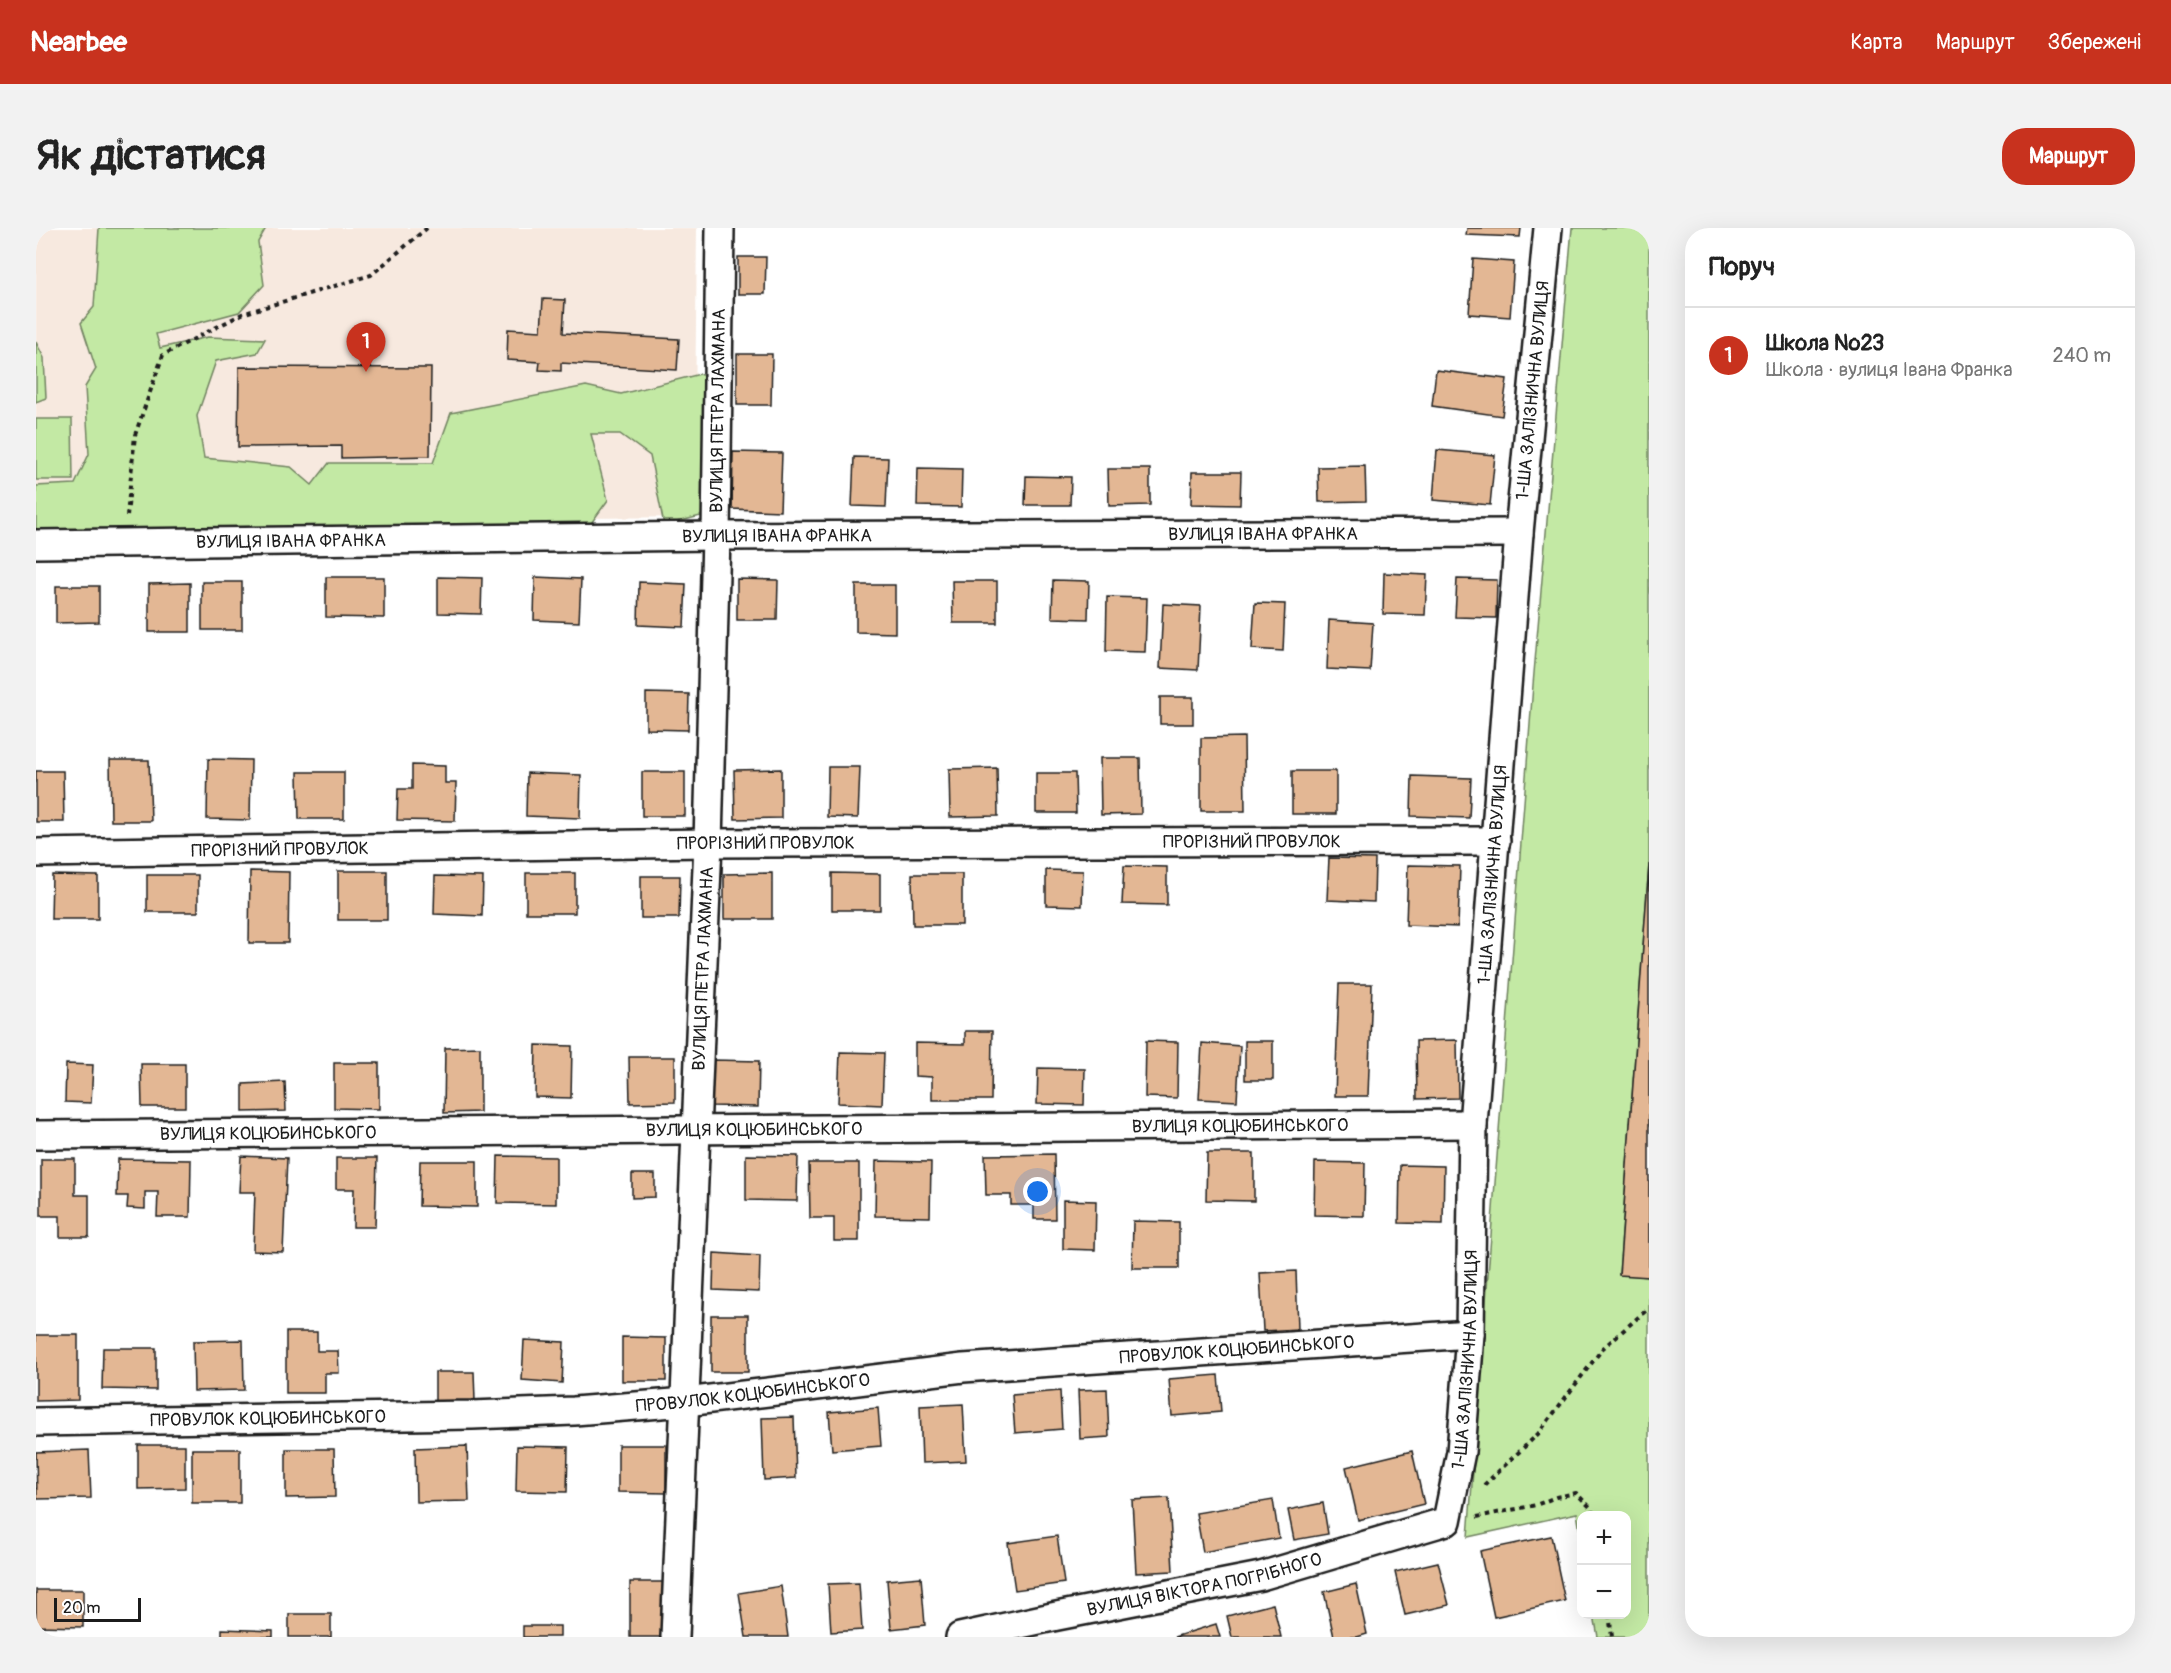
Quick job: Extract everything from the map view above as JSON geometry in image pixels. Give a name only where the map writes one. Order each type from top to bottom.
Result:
[{"type":"street","name":"ВУЛИЦЯ ПЕТРА ЛАХМАНА","points":[[675,1637],[708,843],[716,536],[720,228]]},
{"type":"street","name":"1-ША ЗАЛІЗНИЧНА ВУЛИЦЯ","points":[[1447,1521],[1461,1452],[1470,1334],[1473,1124],[1519,533],[1548,228]]},
{"type":"street","name":"ВУЛИЦЯ ІВАНА ФРАНКА","points":[[36,544],[716,536],[1519,533]]},
{"type":"street","name":"ПРОРІЗНИЙ ПРОВУЛОК","points":[[36,853],[708,843],[1496,841]]},
{"type":"street","name":"ВУЛИЦЯ КОЦЮБИНСЬКОГО","points":[[36,1135],[1473,1124]]},
{"type":"street","name":"ПРОВУЛОК КОЦЮБИНСЬКОГО","points":[[36,1422],[472,1415],[574,1411],[686,1402],[963,1368],[1470,1334]]},
{"type":"street","name":"ВУЛИЦЯ ВІКТОРА ПОГРІБНОГО","points":[[960,1637],[1261,1576],[1447,1521]]},
{"type":"path","points":[[106,543],[127,516],[135,435],[163,355],[242,314],[371,275],[427,228]]},
{"type":"path","points":[[1480,1489],[1538,1434],[1604,1348],[1649,1308]]},
{"type":"path","points":[[1447,1521],[1493,1515],[1576,1493],[1592,1511]]},
{"type":"path","points":[[1610,1619],[1612,1637]]},
{"type":"shaded area","points":[[36,228],[697,228],[694,517],[36,523]]},
{"type":"green space","points":[[99,228],[266,228],[258,242],[264,285],[239,312],[156,334],[160,348],[208,337],[265,339],[257,353],[216,361],[197,416],[204,458],[291,467],[312,485],[329,463],[433,463],[451,413],[586,386],[621,394],[700,374],[710,379],[709,514],[664,525],[650,456],[620,434],[591,434],[608,500],[589,526],[36,534],[36,486],[75,484],[89,454],[85,387],[96,369],[81,323],[94,307]]},
{"type":"green space","points":[[1572,228],[1649,228],[1649,864],[1619,1274],[1649,1277],[1649,1637],[1598,1637],[1595,1619],[1631,1619],[1631,1511],[1577,1511],[1577,1513],[1468,1537],[1533,685]]},
{"type":"green space","points":[[36,342],[44,358],[46,398],[36,402]]},
{"type":"green space","points":[[36,419],[72,419],[73,480],[36,480]]},
{"type":"building","points":[[1467,228],[1521,228],[1520,237],[1466,235]]},
{"type":"building","points":[[738,257],[766,257],[765,294],[738,294]]},
{"type":"building","points":[[1473,259],[1514,262],[1510,317],[1469,314]]},
{"type":"building","points":[[543,299],[565,300],[563,333],[679,339],[677,370],[561,363],[561,371],[539,370],[540,362],[507,360],[508,329],[541,331]]},
{"type":"building","points":[[737,354],[772,354],[771,405],[737,405]]},
{"type":"building","points":[[239,367],[431,368],[430,456],[341,458],[341,446],[238,447]]},
{"type":"building","points":[[1436,370],[1507,379],[1502,416],[1432,406]]},
{"type":"building","points":[[1437,450],[1495,455],[1490,505],[1433,500]]},
{"type":"building","points":[[733,452],[782,453],[780,511],[732,509]]},
{"type":"building","points":[[854,457],[888,458],[886,507],[852,506]]},
{"type":"building","points":[[1365,466],[1366,501],[1319,502],[1318,467]]},
{"type":"building","points":[[918,468],[962,469],[961,507],[917,506]]},
{"type":"building","points":[[1108,469],[1150,469],[1150,505],[1109,506]]},
{"type":"building","points":[[1192,472],[1241,472],[1240,505],[1191,504]]},
{"type":"building","points":[[1026,476],[1071,477],[1070,505],[1025,505]]},
{"type":"building","points":[[1384,573],[1427,575],[1425,615],[1383,614]]},
{"type":"building","points":[[326,577],[384,577],[384,618],[326,617]]},
{"type":"building","points":[[438,577],[482,578],[481,614],[438,613]]},
{"type":"building","points":[[535,577],[581,579],[579,622],[534,620]]},
{"type":"building","points":[[737,579],[778,580],[777,620],[737,620]]},
{"type":"building","points":[[1457,579],[1497,580],[1496,618],[1455,617]]},
{"type":"building","points":[[1053,580],[1089,581],[1088,619],[1052,618]]},
{"type":"building","points":[[952,581],[997,581],[997,623],[953,623]]},
{"type":"building","points":[[202,582],[242,582],[242,630],[202,630]]},
{"type":"building","points":[[639,582],[686,584],[684,627],[638,625]]},
{"type":"building","points":[[190,583],[190,632],[149,632],[149,584]]},
{"type":"building","points":[[856,585],[895,585],[895,633],[856,632]]},
{"type":"building","points":[[56,586],[99,586],[99,622],[56,623]]},
{"type":"building","points":[[1107,597],[1147,598],[1145,652],[1106,651]]},
{"type":"building","points":[[1255,603],[1285,604],[1283,651],[1252,649]]},
{"type":"building","points":[[1163,604],[1201,606],[1198,670],[1160,668]]},
{"type":"building","points":[[1329,620],[1373,623],[1370,671],[1327,669]]},
{"type":"building","points":[[646,693],[689,694],[688,730],[646,729]]},
{"type":"building","points":[[1160,697],[1193,697],[1193,724],[1160,724]]},
{"type":"building","points":[[1244,737],[1245,811],[1201,811],[1201,738]]},
{"type":"building","points":[[1100,758],[1140,758],[1141,814],[1101,815]]},
{"type":"building","points":[[208,759],[251,760],[250,820],[207,819]]},
{"type":"building","points":[[110,760],[149,760],[151,821],[111,821]]},
{"type":"building","points":[[412,765],[445,766],[445,783],[456,783],[455,821],[397,820],[398,789],[412,789]]},
{"type":"building","points":[[828,767],[860,767],[858,818],[827,817]]},
{"type":"building","points":[[997,768],[998,816],[950,817],[949,769]]},
{"type":"building","points":[[781,769],[781,818],[735,819],[734,770]]},
{"type":"building","points":[[36,771],[63,771],[64,822],[36,822]]},
{"type":"building","points":[[1292,771],[1336,771],[1336,814],[1292,814]]},
{"type":"building","points":[[298,772],[344,772],[344,819],[299,819]]},
{"type":"building","points":[[642,772],[685,772],[685,816],[642,816]]},
{"type":"building","points":[[527,773],[581,775],[580,818],[526,816]]},
{"type":"building","points":[[1036,773],[1075,773],[1076,813],[1036,813]]},
{"type":"building","points":[[1412,776],[1471,778],[1469,818],[1411,816]]},
{"type":"building","points":[[1329,858],[1375,859],[1374,902],[1327,900]]},
{"type":"building","points":[[1649,864],[1649,1277],[1619,1275]]},
{"type":"building","points":[[1408,865],[1460,866],[1458,927],[1406,925]]},
{"type":"building","points":[[1124,866],[1167,867],[1167,905],[1122,904]]},
{"type":"building","points":[[1046,870],[1083,871],[1082,906],[1046,905]]},
{"type":"building","points":[[250,871],[289,872],[288,943],[249,943]]},
{"type":"building","points":[[338,871],[387,871],[387,920],[338,920]]},
{"type":"building","points":[[526,873],[575,873],[575,913],[526,913]]},
{"type":"building","points":[[772,873],[772,919],[724,919],[724,874]]},
{"type":"building","points":[[832,873],[880,874],[880,910],[832,910]]},
{"type":"building","points":[[912,874],[962,874],[962,925],[913,925]]},
{"type":"building","points":[[52,875],[98,876],[98,919],[51,919]]},
{"type":"building","points":[[147,875],[198,875],[198,912],[147,912]]},
{"type":"building","points":[[435,876],[483,877],[482,916],[434,914]]},
{"type":"building","points":[[641,876],[680,876],[679,918],[641,918]]},
{"type":"building","points":[[1339,984],[1372,984],[1368,1096],[1335,1096]]},
{"type":"building","points":[[965,1031],[992,1031],[991,1100],[932,1100],[932,1077],[915,1076],[915,1043],[965,1044]]},
{"type":"building","points":[[1457,1040],[1458,1098],[1417,1099],[1416,1041]]},
{"type":"building","points":[[1146,1041],[1178,1042],[1177,1098],[1145,1097]]},
{"type":"building","points":[[1245,1041],[1273,1041],[1273,1080],[1245,1080]]},
{"type":"building","points":[[1202,1043],[1240,1046],[1237,1101],[1199,1099]]},
{"type":"building","points":[[536,1045],[572,1046],[571,1098],[535,1097]]},
{"type":"building","points":[[480,1047],[480,1112],[444,1113],[445,1048]]},
{"type":"building","points":[[840,1052],[884,1053],[882,1105],[838,1103]]},
{"type":"building","points":[[629,1057],[675,1057],[675,1102],[630,1103]]},
{"type":"building","points":[[712,1060],[759,1061],[758,1107],[711,1106]]},
{"type":"building","points":[[334,1063],[379,1063],[379,1109],[334,1108]]},
{"type":"building","points":[[66,1064],[93,1065],[91,1103],[65,1102]]},
{"type":"building","points":[[141,1064],[185,1064],[185,1107],[142,1107]]},
{"type":"building","points":[[1038,1068],[1085,1069],[1084,1105],[1037,1104]]},
{"type":"building","points":[[285,1082],[286,1111],[243,1112],[243,1084]]},
{"type":"building","points":[[1207,1153],[1254,1153],[1254,1201],[1206,1200]]},
{"type":"building","points":[[1054,1154],[1055,1219],[1034,1219],[1034,1205],[1011,1205],[1011,1195],[986,1195],[985,1155]]},
{"type":"building","points":[[746,1155],[798,1156],[797,1201],[746,1200]]},
{"type":"building","points":[[241,1156],[287,1158],[283,1252],[253,1251],[255,1192],[239,1192]]},
{"type":"building","points":[[498,1156],[556,1157],[556,1204],[497,1203]]},
{"type":"building","points":[[336,1158],[377,1158],[375,1227],[353,1227],[354,1189],[336,1189]]},
{"type":"building","points":[[41,1159],[75,1159],[75,1195],[89,1195],[89,1237],[60,1237],[60,1216],[41,1216]]},
{"type":"building","points":[[118,1159],[191,1160],[190,1217],[157,1217],[158,1192],[145,1192],[145,1209],[127,1208],[128,1196],[117,1196]]},
{"type":"building","points":[[420,1161],[477,1161],[477,1207],[419,1206]]},
{"type":"building","points":[[876,1161],[931,1162],[930,1217],[875,1216]]},
{"type":"building","points":[[1315,1162],[1365,1163],[1364,1216],[1314,1215]]},
{"type":"building","points":[[809,1163],[859,1163],[859,1241],[834,1241],[834,1218],[810,1218]]},
{"type":"building","points":[[1400,1165],[1444,1166],[1443,1224],[1399,1223]]},
{"type":"building","points":[[632,1174],[655,1174],[655,1197],[632,1198]]},
{"type":"building","points":[[1063,1200],[1096,1201],[1095,1250],[1063,1249]]},
{"type":"building","points":[[1133,1221],[1179,1222],[1179,1268],[1132,1268]]},
{"type":"building","points":[[714,1253],[760,1256],[759,1292],[713,1290]]},
{"type":"building","points":[[1296,1271],[1298,1329],[1263,1331],[1260,1273]]},
{"type":"building","points":[[711,1315],[748,1315],[748,1372],[711,1372]]},
{"type":"building","points":[[286,1332],[317,1332],[317,1351],[338,1351],[339,1373],[325,1373],[325,1393],[286,1393]]},
{"type":"building","points":[[36,1335],[78,1335],[78,1400],[36,1401]]},
{"type":"building","points":[[622,1337],[666,1338],[666,1381],[622,1381]]},
{"type":"building","points":[[243,1340],[244,1390],[194,1391],[193,1341]]},
{"type":"building","points":[[524,1340],[564,1342],[562,1383],[522,1380]]},
{"type":"building","points":[[103,1348],[156,1348],[156,1390],[102,1389]]},
{"type":"building","points":[[435,1372],[474,1372],[475,1401],[435,1401]]},
{"type":"building","points":[[1218,1375],[1221,1412],[1172,1416],[1169,1379]]},
{"type":"building","points":[[1107,1389],[1109,1437],[1080,1439],[1078,1390]]},
{"type":"building","points":[[1060,1391],[1062,1429],[1015,1433],[1012,1395]]},
{"type":"building","points":[[963,1404],[966,1461],[922,1463],[920,1406]]},
{"type":"building","points":[[878,1408],[881,1446],[832,1450],[829,1412]]},
{"type":"building","points":[[794,1417],[796,1478],[764,1480],[762,1418]]},
{"type":"building","points":[[138,1445],[185,1445],[185,1488],[138,1489]]},
{"type":"building","points":[[618,1445],[666,1445],[666,1493],[618,1492]]},
{"type":"building","points":[[467,1446],[469,1501],[416,1502],[415,1448]]},
{"type":"building","points":[[517,1446],[568,1447],[567,1492],[516,1491]]},
{"type":"building","points":[[192,1449],[240,1449],[240,1503],[192,1503]]},
{"type":"building","points":[[286,1449],[334,1449],[335,1497],[286,1498]]},
{"type":"building","points":[[89,1450],[91,1498],[37,1499],[36,1452]]},
{"type":"building","points":[[1412,1451],[1424,1504],[1358,1520],[1346,1467]]},
{"type":"building","points":[[1169,1498],[1173,1571],[1136,1573],[1132,1500]]},
{"type":"building","points":[[1273,1500],[1279,1538],[1203,1552],[1196,1513]]},
{"type":"building","points":[[1323,1503],[1328,1534],[1294,1540],[1288,1510]]},
{"type":"building","points":[[1057,1536],[1064,1583],[1015,1590],[1008,1543]]},
{"type":"building","points":[[1551,1536],[1565,1601],[1494,1617],[1480,1551]]},
{"type":"building","points":[[1438,1562],[1449,1605],[1405,1615],[1395,1572]]},
{"type":"building","points":[[921,1577],[925,1625],[891,1629],[887,1580]]},
{"type":"building","points":[[630,1582],[664,1582],[664,1637],[630,1637]]},
{"type":"building","points":[[859,1583],[862,1630],[831,1632],[828,1584]]},
{"type":"building","points":[[1356,1584],[1367,1634],[1357,1637],[1334,1637],[1324,1592]]},
{"type":"building","points":[[781,1586],[788,1637],[746,1637],[739,1593]]},
{"type":"building","points":[[36,1590],[83,1590],[83,1627],[36,1626]]},
{"type":"building","points":[[1273,1604],[1281,1637],[1232,1637],[1227,1616]]},
{"type":"building","points":[[289,1614],[331,1614],[331,1637],[289,1637]]},
{"type":"building","points":[[1216,1624],[1220,1637],[1174,1637]]},
{"type":"building","points":[[523,1626],[560,1626],[560,1637],[523,1637]]},
{"type":"building","points":[[222,1629],[273,1631],[273,1637],[222,1637]]},
{"type":"place","name":"Школа №23","points":[[366,372]]}]
